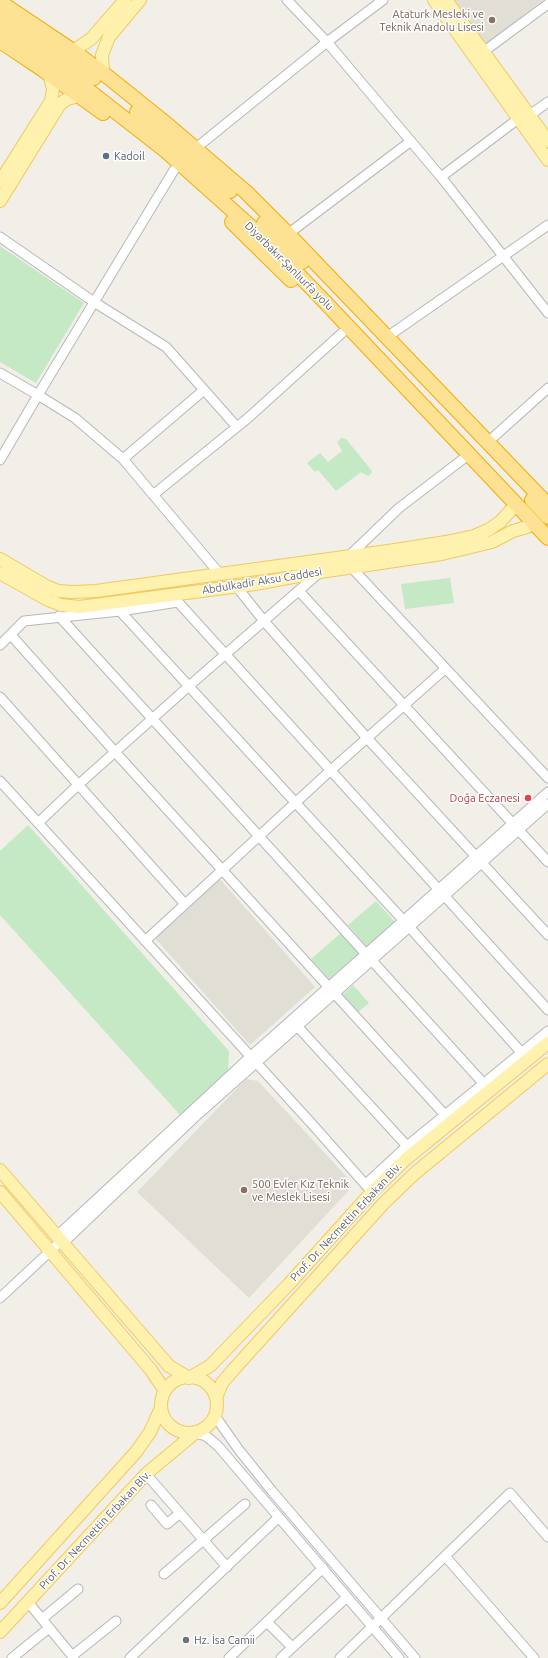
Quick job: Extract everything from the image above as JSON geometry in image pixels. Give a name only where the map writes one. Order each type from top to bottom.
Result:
[{"type":"highway","points":[[0,2],[103,73],[196,148],[246,192],[548,505]]},
{"type":"highway","name":"Diyarbakır-Şanlıurfa yolu","points":[[0,15],[85,71],[175,143],[246,205],[393,355],[548,518]]},
{"type":"highway","name":"Diyarbakır-Şanlıurfa yolu","points":[[0,27],[56,65],[166,151],[260,235],[548,538]]},
{"type":"highway","points":[[0,41],[80,96],[174,170],[238,228],[342,333],[548,548]]},
{"type":"main road","points":[[73,51],[91,39],[125,0]]},
{"type":"main road","points":[[96,32],[91,46],[95,51],[98,51],[102,49],[108,37],[140,0]]},
{"type":"main road","points":[[434,0],[524,117],[548,141]]},
{"type":"main road","points":[[446,0],[483,52],[524,117],[548,160]]},
{"type":"main road","points":[[103,73],[102,55],[108,37]]},
{"type":"main road","points":[[0,182],[51,100],[53,89],[49,74]]},
{"type":"main road","points":[[0,201],[60,104],[67,99],[80,96]]},
{"type":"main road","name":"Abdulkadir Aksu Caddesi","points":[[0,559],[46,586],[58,591],[96,591],[395,550],[474,536],[488,530],[500,522],[512,510]]},
{"type":"main road","points":[[500,522],[505,523],[507,529],[500,538]]},
{"type":"main road","name":"Abdulkadir Aksu Caddesi","points":[[0,573],[48,600],[61,605],[79,607],[119,606],[320,572],[442,554],[472,548],[527,527]]},
{"type":"main road","name":"Prof. Dr. Necmettin Erbakan Blv.","points":[[189,1378],[210,1366],[289,1284],[369,1188],[548,1043]]},
{"type":"main road","name":"Prof. Dr. Necmettin Erbakan Blv.","points":[[216,1398],[222,1383],[234,1369],[384,1204],[414,1174],[548,1064]]},
{"type":"main road","points":[[0,1170],[168,1366],[189,1378]]},
{"type":"main road","points":[[0,1192],[151,1370],[166,1391]]},
{"type":"main road","points":[[180,1379],[198,1379],[206,1383],[216,1398],[217,1407],[215,1416],[204,1429],[195,1433],[186,1433],[173,1428],[164,1417],[162,1399],[172,1384],[180,1379]]},
{"type":"main road","name":"Prof. Dr. Necmettin Erbakan Blv.","points":[[0,1603],[136,1452],[150,1432],[162,1408]]},
{"type":"main road","name":"Prof. Dr. Necmettin Erbakan Blv.","points":[[0,1632],[146,1474],[195,1433]]},
{"type":"street","points":[[287,0],[327,42],[442,177],[548,313]]},
{"type":"street","points":[[196,148],[327,42],[383,0]]},
{"type":"street","points":[[483,52],[548,4]]},
{"type":"street","points":[[442,177],[524,117],[548,102]]},
{"type":"street","points":[[288,234],[411,141]]},
{"type":"street","points":[[0,460],[38,394],[174,170]]},
{"type":"street","points":[[387,337],[548,225]]},
{"type":"street","points":[[0,237],[94,302],[166,347],[237,427]]},
{"type":"street","points":[[153,495],[237,427],[342,333]]},
{"type":"street","points":[[0,374],[38,394],[75,418],[123,459],[219,573]]},
{"type":"street","points":[[488,442],[548,388]]},
{"type":"street","points":[[123,459],[204,390]]},
{"type":"street","points":[[350,555],[399,508],[463,459]]},
{"type":"street","points":[[352,568],[548,778]]},
{"type":"street","points":[[38,823],[78,785],[189,686],[320,572]]},
{"type":"street","points":[[236,586],[264,621],[367,738],[548,935]]},
{"type":"street","points":[[299,591],[548,862]]},
{"type":"street","points":[[0,645],[24,621],[119,606],[178,602],[439,888],[548,1010]]},
{"type":"street","points":[[119,606],[189,686],[403,920],[521,1052]]},
{"type":"street","points":[[59,616],[484,1084]]},
{"type":"street","points":[[11,635],[444,1115]]},
{"type":"street","points":[[145,941],[184,903],[259,837],[330,770],[445,669]]},
{"type":"street","points":[[0,697],[184,903]]},
{"type":"street","points":[[0,781],[254,1059],[369,1188],[407,1146],[548,1031]]},
{"type":"street","points":[[0,1298],[60,1240],[194,1118],[254,1059],[369,958],[409,928],[482,862],[548,792]]},
{"type":"street","points":[[369,958],[403,920],[475,855],[548,804]]},
{"type":"street","points":[[254,1059],[298,1027],[332,991]]},
{"type":"street","points":[[298,1027],[407,1146]]},
{"type":"street","points":[[215,1416],[272,1491],[415,1658]]},
{"type":"street","points":[[195,1433],[206,1436],[213,1441],[279,1516],[399,1658]]},
{"type":"street","points":[[146,1474],[227,1567]]},
{"type":"street","points":[[340,1658],[510,1493],[548,1537]]},
{"type":"street","points":[[164,1574],[245,1504]]},
{"type":"street","points":[[151,1505],[167,1524],[180,1513]]},
{"type":"street","points":[[130,1658],[279,1516]]},
{"type":"street","points":[[445,1556],[534,1658]]},
{"type":"street","points":[[229,1658],[323,1568]]},
{"type":"street","points":[[42,1619],[78,1589]]},
{"type":"street","points":[[281,1658],[347,1597]]},
{"type":"street","points":[[28,1602],[73,1657],[116,1621]]},
{"type":"street","points":[[267,1622],[292,1647]]},
{"type":"street","points":[[12,1658],[49,1628]]},
{"type":"shaded area","name":"Ataturk Mesleki ve Teknik Anadolu Lisesi","points":[[453,0],[543,0],[487,43],[481,41]]},
{"type":"shaded area","points":[[219,878],[315,987],[250,1045],[154,937]]},
{"type":"shaded area","name":"500 Evler Kız Teknik ve Meslek Lisesi","points":[[246,1079],[258,1081],[346,1176],[351,1188],[249,1298],[137,1192]]},
{"type":"green space","points":[[0,246],[84,303],[36,383],[0,362]]},
{"type":"green space","points":[[341,438],[346,439],[372,471],[368,476],[361,472],[336,491],[318,470],[315,472],[307,463],[320,453],[328,462],[342,451],[337,442]]},
{"type":"green space","points":[[450,578],[454,603],[405,609],[401,584]]},
{"type":"green space","points":[[28,825],[229,1051],[228,1072],[181,1116],[0,915],[0,851]]},
{"type":"green space","points":[[376,901],[395,922],[367,947],[348,925]]},
{"type":"green space","points":[[341,933],[359,953],[329,979],[311,959]]},
{"type":"green space","points":[[353,985],[369,1003],[357,1013],[341,996]]},
{"type":"place","name":"Ataturk Mesleki ve Teknik Anadolu Lisesi","points":[[492,20]]},
{"type":"place","name":"Kadoil","points":[[106,156]]},
{"type":"place","name":"Doğa Eczanesi","points":[[528,798]]},
{"type":"place","name":"500 Evler Kız Teknik ve Meslek Lisesi","points":[[244,1190]]},
{"type":"place","name":"Hz. İsa Camii","points":[[186,1640]]}]
